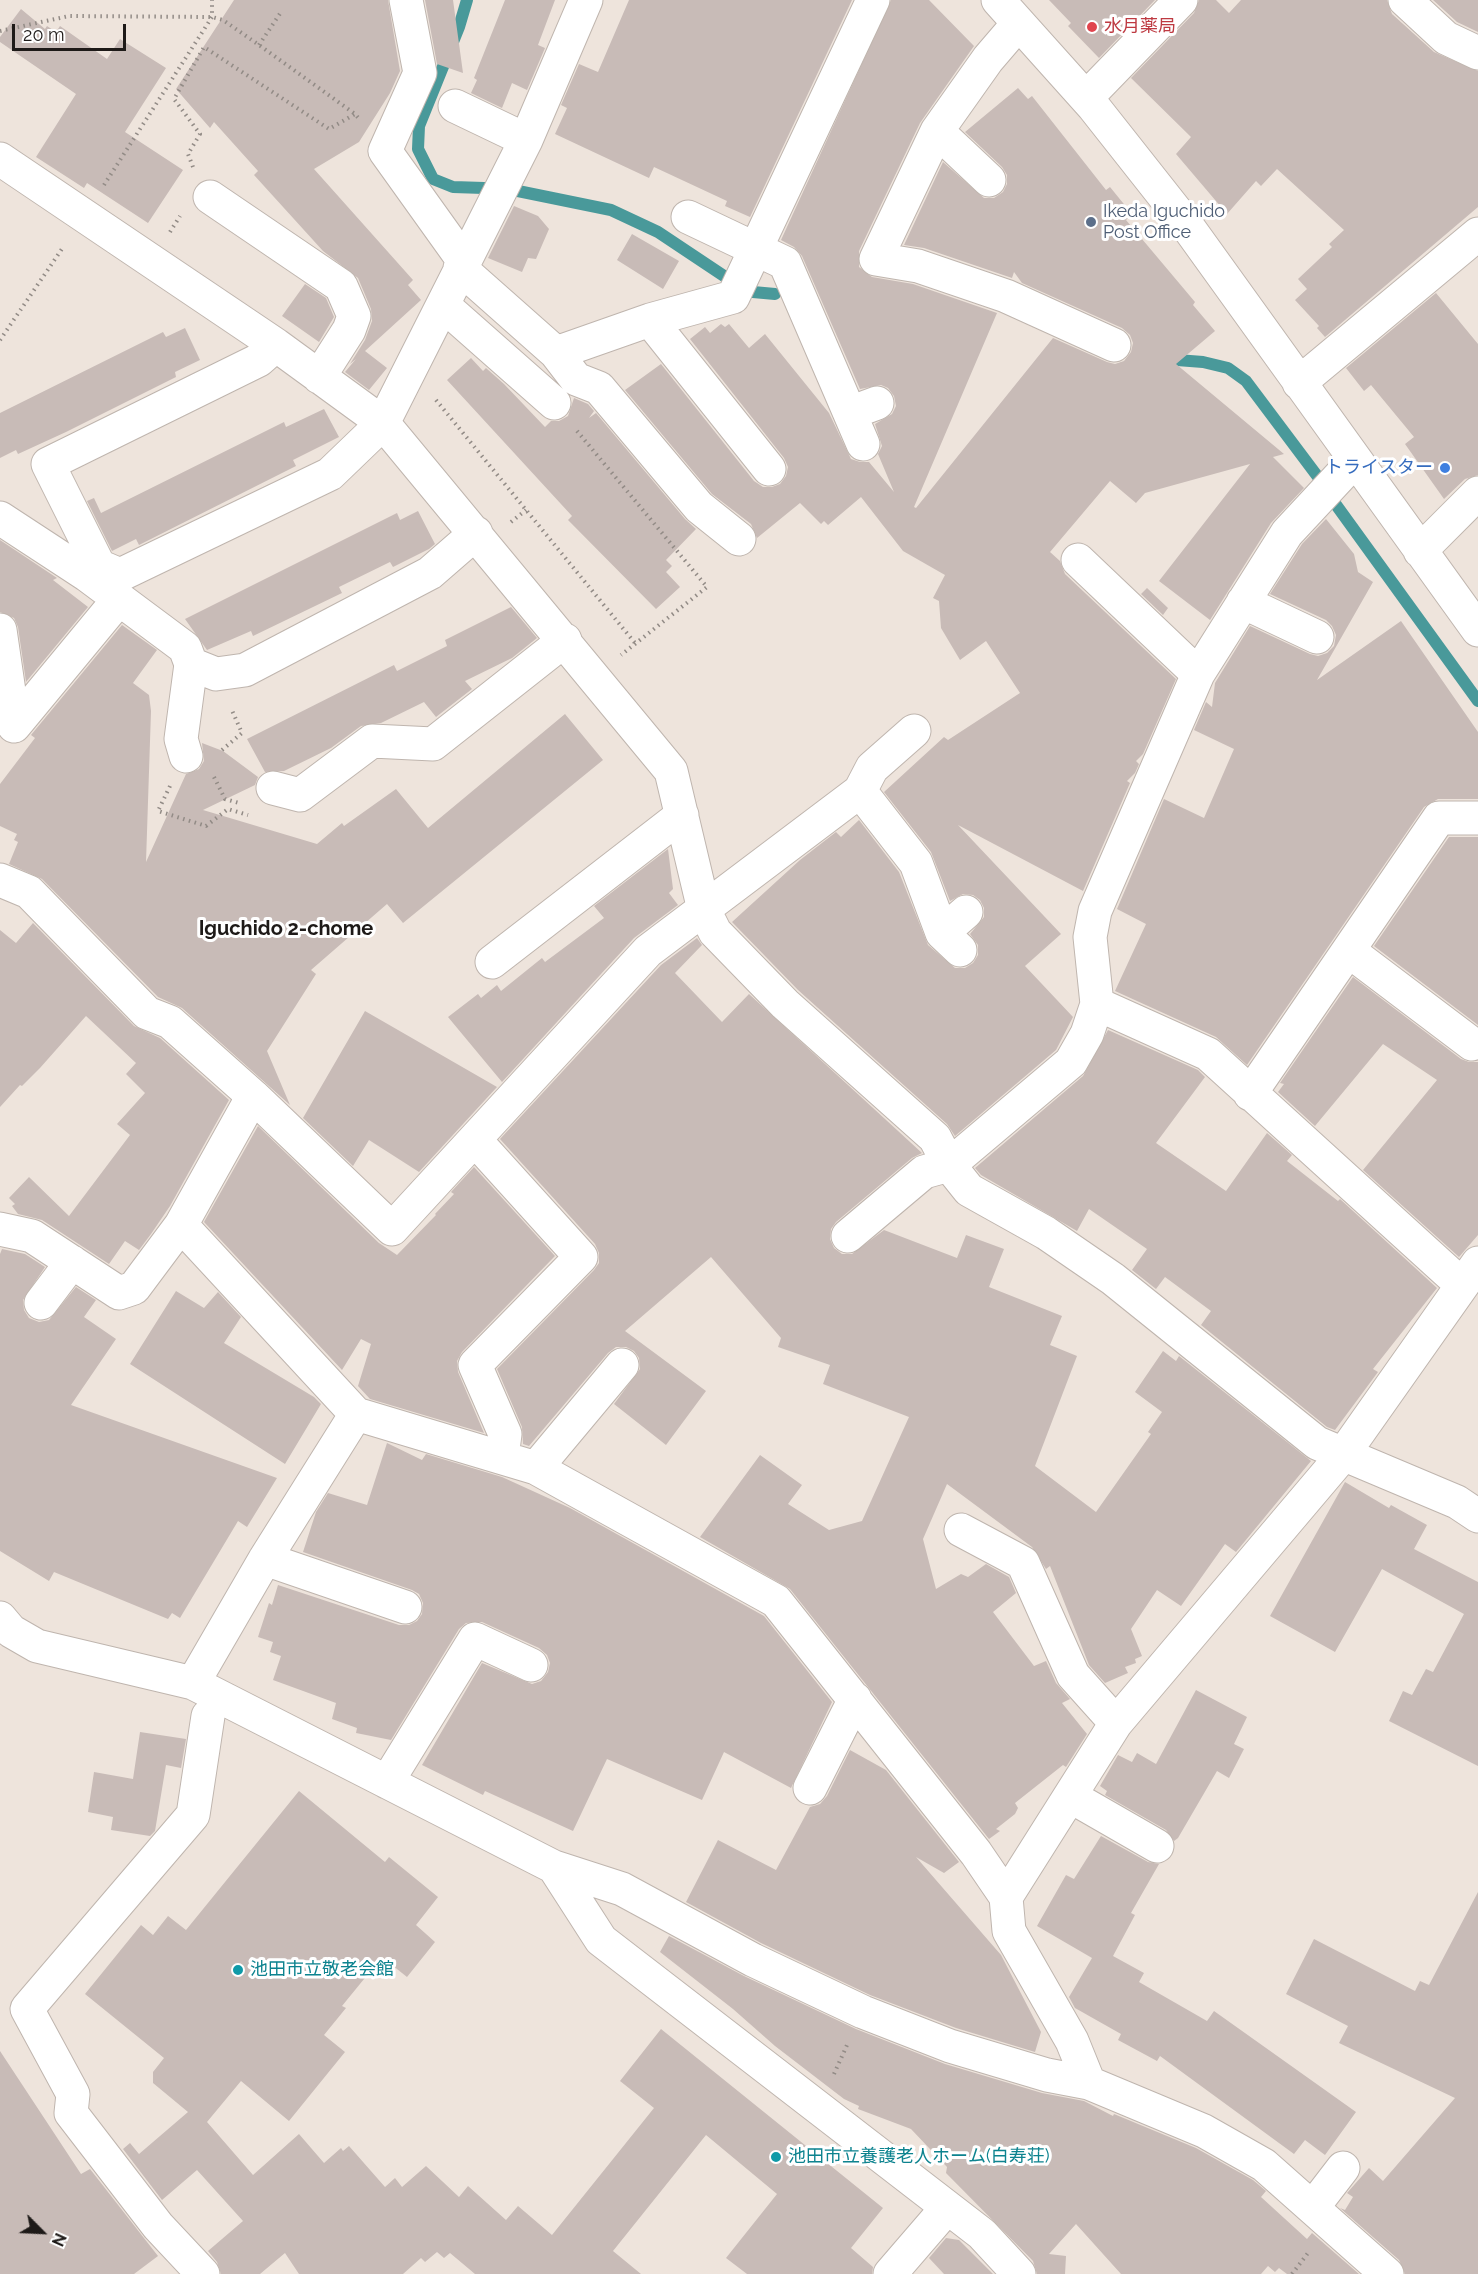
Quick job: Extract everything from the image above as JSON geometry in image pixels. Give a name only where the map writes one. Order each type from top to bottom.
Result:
[{"type":"street","points":[[406,0],[420,73],[385,151],[462,264],[556,353],[576,379],[599,388],[699,507],[738,539]]},
{"type":"street","points":[[93,571],[120,575],[330,474],[383,423],[526,140],[586,0]]},
{"type":"street","points":[[556,353],[650,320],[733,297],[873,0]]},
{"type":"street","points":[[1086,98],[1181,0]]},
{"type":"street","points":[[1405,0],[1446,38],[1478,53]]},
{"type":"street","points":[[1114,345],[1006,296],[918,266],[876,258],[937,131],[988,59],[1008,12],[1086,98],[1184,220],[1478,630]]},
{"type":"street","points":[[455,106],[526,140]]},
{"type":"street","points":[[937,131],[989,180]]},
{"type":"street","points":[[0,159],[276,345],[383,423],[565,640],[671,771],[704,910],[716,932],[785,1004],[935,1138],[949,1165],[969,1190],[1046,1233],[1113,1279],[1317,1443],[1342,1456],[1457,1502],[1478,1516]]},
{"type":"street","points":[[204,190],[342,286],[354,316],[345,338],[319,377]]},
{"type":"street","points":[[688,217],[786,264],[863,408],[863,444]]},
{"type":"street","points":[[1299,383],[1478,234]]},
{"type":"street","points":[[443,305],[554,403]]},
{"type":"street","points":[[650,320],[769,469]]},
{"type":"street","points":[[93,571],[48,464],[259,360],[276,345]]},
{"type":"street","points":[[848,1236],[924,1172],[949,1165],[1071,1062],[1087,1034],[1097,1004],[1090,937],[1095,911],[1198,674],[1287,533],[1355,460]]},
{"type":"street","points":[[1420,551],[1478,493]]},
{"type":"street","points":[[0,518],[93,571],[119,599],[185,648],[203,669],[245,670],[430,573],[476,533]]},
{"type":"street","points":[[1078,560],[1198,674]]},
{"type":"street","points":[[0,630],[14,726],[119,599]]},
{"type":"street","points":[[1243,602],[1317,637]]},
{"type":"street","points":[[273,788],[300,795],[372,741],[433,744],[565,640]]},
{"type":"street","points":[[198,762],[181,739],[203,669]]},
{"type":"street","points":[[0,880],[28,892],[147,1013],[170,1022],[253,1096],[392,1229],[476,1141],[648,951],[860,791],[872,768],[914,731]]},
{"type":"street","points":[[860,791],[916,863],[956,932]]},
{"type":"street","points":[[492,962],[549,936],[681,815]]},
{"type":"street","points":[[1250,1094],[1439,818],[1478,818]]},
{"type":"street","points":[[1349,951],[1472,1044]]},
{"type":"street","points":[[1006,1897],[1116,1723],[1342,1456],[1470,1274],[1250,1094],[1208,1054],[1097,1004]]},
{"type":"street","points":[[0,1229],[32,1236],[119,1293],[134,1288],[181,1225],[253,1096]]},
{"type":"street","points":[[476,1141],[581,1257],[475,1365],[505,1434],[502,1457]]},
{"type":"street","points":[[181,1225],[356,1414],[536,1468],[776,1601],[976,1853],[1006,1897],[1009,1931],[1071,2041],[1089,2083]]},
{"type":"street","points":[[40,1303],[72,1262]]},
{"type":"street","points":[[536,1468],[622,1365]]},
{"type":"street","points":[[193,1683],[266,1559],[356,1414]]},
{"type":"street","points":[[961,1530],[1023,1563],[1073,1675],[1116,1723]]},
{"type":"street","points":[[266,1559],[405,1607]]},
{"type":"street","points":[[0,1618],[11,1631],[37,1646],[193,1683],[554,1867],[622,1889],[753,1960],[863,2012],[950,2046],[1047,2075],[1089,2083],[1204,2131],[1264,2165],[1387,2274]]},
{"type":"street","points":[[387,1782],[475,1639],[531,1665]]},
{"type":"street","points":[[810,1788],[855,1700]]},
{"type":"street","points":[[203,2274],[158,2226],[71,2113],[73,2094],[27,2009],[193,1815],[208,1716]]},
{"type":"street","points":[[1070,1796],[1157,1846]]},
{"type":"street","points":[[554,1867],[601,1940],[819,2106],[946,2209],[982,2234],[1019,2274]]},
{"type":"street","points":[[1313,2207],[1343,2168]]},
{"type":"street","points":[[890,2274],[946,2209]]},
{"type":"path","points":[[0,340],[84,216],[212,17],[212,0]]},
{"type":"path","points":[[259,45],[280,12]]},
{"type":"path","points":[[0,31],[69,16],[212,17],[223,20],[355,114],[385,151]]},
{"type":"path","points":[[152,261],[204,190],[188,154],[200,134],[174,99],[204,47],[329,129],[355,114]]},
{"type":"path","points":[[409,375],[421,383],[635,643]]},
{"type":"path","points":[[554,403],[707,587],[594,676]]},
{"type":"path","points":[[203,669],[242,733],[219,752]]},
{"type":"path","points":[[259,819],[228,809],[206,826],[158,811],[198,762],[225,799],[240,803],[273,788]]},
{"type":"path","points":[[819,2106],[863,2012]]},
{"type":"building","points":[[234,0],[388,0],[400,71],[390,93],[359,142],[314,169],[413,280],[408,285],[421,300],[365,351],[387,368],[369,390],[345,372],[356,359],[350,364],[365,340],[372,321],[371,309],[358,278],[323,251],[254,175],[258,171],[214,122],[210,128],[176,89]]},
{"type":"building","points":[[425,0],[453,0],[463,73],[437,64]]},
{"type":"building","points":[[505,0],[555,0],[538,45],[545,48],[527,90],[512,83],[502,108],[471,93],[477,80],[474,78]]},
{"type":"building","points":[[629,0],[852,0],[750,217],[725,206],[727,201],[654,167],[649,178],[555,134],[567,108],[561,105],[579,64],[598,72]]},
{"type":"building","points":[[891,0],[929,0],[974,46],[920,123],[859,251],[859,267],[872,277],[913,284],[997,313],[914,507],[916,508],[1053,338],[1115,364],[1124,361],[1131,352],[1133,343],[1130,335],[1122,328],[1022,283],[1014,272],[1012,278],[924,248],[904,245],[943,162],[984,198],[994,198],[1003,192],[1007,184],[1007,175],[1002,167],[965,132],[1018,88],[1028,99],[1032,96],[1106,190],[1110,187],[1132,214],[1126,220],[1195,302],[1193,305],[1215,331],[1176,364],[1284,454],[1273,457],[1304,488],[1271,523],[1210,620],[1159,581],[1250,464],[1145,493],[1136,503],[1110,481],[1050,552],[1060,561],[1065,574],[1176,679],[1143,754],[1136,761],[1139,764],[1135,773],[1127,781],[1130,783],[1083,891],[958,825],[1061,934],[1025,966],[1073,1017],[1056,1050],[955,1136],[947,1124],[798,990],[732,922],[800,860],[836,832],[841,837],[859,820],[899,872],[928,945],[955,968],[965,968],[973,963],[978,955],[978,945],[970,934],[984,917],[984,908],[980,900],[973,895],[963,894],[950,901],[931,852],[884,792],[944,737],[948,740],[1020,693],[986,641],[960,660],[941,628],[939,601],[933,598],[945,575],[903,551],[861,497],[828,525],[824,521],[821,524],[800,503],[757,538],[751,524],[712,494],[625,390],[661,364],[754,481],[763,487],[780,484],[786,476],[788,467],[784,458],[690,339],[705,327],[710,333],[721,324],[725,327],[729,324],[749,348],[765,334],[829,413],[851,459],[869,462],[894,492],[878,454],[882,446],[875,424],[892,414],[896,406],[894,396],[888,388],[881,385],[860,389],[802,256],[794,247],[781,240]]},
{"type":"building","points":[[1049,0],[1155,0],[1099,58],[1068,26],[1071,23]]},
{"type":"building","points":[[1199,0],[1216,0],[1229,13],[1241,0],[1387,0],[1392,14],[1434,52],[1478,71],[1478,207],[1325,337],[1317,328],[1319,326],[1295,300],[1307,289],[1298,279],[1332,247],[1329,244],[1344,230],[1277,169],[1261,186],[1256,181],[1227,214],[1176,154],[1191,137],[1131,78],[1194,13]]},
{"type":"building","points":[[1433,0],[1478,0],[1478,32],[1457,22]]},
{"type":"building","points":[[21,9],[45,29],[47,26],[56,32],[60,26],[107,59],[120,39],[166,68],[125,132],[183,170],[148,223],[87,183],[84,188],[36,157],[76,94],[0,42],[0,37]]},
{"type":"building","points":[[514,206],[538,216],[549,229],[536,259],[528,258],[522,272],[488,258]]},
{"type":"building","points":[[632,234],[679,261],[663,289],[617,260]]},
{"type":"building","points":[[305,284],[326,298],[334,317],[319,342],[282,316]]},
{"type":"building","points":[[1436,293],[1478,344],[1478,475],[1465,479],[1444,499],[1405,444],[1414,437],[1371,385],[1364,391],[1346,368]]},
{"type":"building","points":[[185,328],[200,360],[175,372],[176,377],[66,432],[18,454],[16,450],[0,458],[0,413],[163,332],[166,337]]},
{"type":"building","points":[[471,358],[483,371],[486,368],[504,384],[545,427],[551,421],[559,421],[568,416],[574,398],[588,404],[594,411],[589,418],[596,413],[685,519],[696,529],[666,560],[672,566],[666,572],[680,587],[656,609],[568,520],[572,516],[447,380]]},
{"type":"building","points":[[324,409],[339,437],[293,460],[296,466],[139,545],[136,539],[112,551],[87,501],[94,498],[101,513],[284,422],[286,427]]},
{"type":"building","points":[[418,511],[435,544],[429,549],[393,567],[390,562],[339,587],[342,593],[253,636],[251,631],[207,650],[185,619],[397,513],[400,520]]},
{"type":"building","points":[[1326,519],[1354,554],[1358,572],[1373,582],[1317,680],[1401,621],[1478,732],[1478,799],[1438,799],[1424,807],[1247,1065],[1216,1037],[1115,991],[1146,924],[1117,909],[1164,799],[1204,818],[1234,749],[1194,730],[1206,702],[1212,707],[1215,683],[1250,626],[1318,656],[1327,653],[1334,646],[1336,635],[1326,620],[1270,594],[1302,544]]},
{"type":"building","points":[[0,540],[57,578],[53,580],[88,607],[26,682],[18,627],[14,618],[0,612]]},
{"type":"building","points":[[1147,588],[1168,608],[1163,615],[1141,594]]},
{"type":"building","points":[[511,607],[537,638],[512,658],[465,681],[472,689],[436,717],[424,702],[381,723],[361,726],[331,748],[284,771],[265,772],[247,739],[394,665],[397,671],[447,646],[445,640]]},
{"type":"building","points":[[122,625],[157,650],[133,683],[149,695],[151,711],[146,862],[186,774],[199,769],[204,761],[202,743],[223,751],[258,777],[255,785],[203,810],[317,844],[342,823],[344,826],[396,789],[428,828],[565,714],[603,760],[403,923],[387,904],[311,970],[316,974],[267,1051],[290,1105],[182,1008],[158,997],[42,879],[9,864],[18,842],[14,840],[17,834],[0,826],[0,784],[35,738],[31,735]]},
{"type":"building","points":[[1449,837],[1478,837],[1478,1025],[1374,946]]},
{"type":"building","points":[[668,849],[673,889],[669,893],[678,905],[634,938],[502,1082],[448,1017],[478,994],[481,998],[497,985],[501,991],[542,958],[545,962],[604,918],[594,906]]},
{"type":"building","points":[[33,923],[134,1026],[160,1038],[229,1100],[170,1206],[151,1234],[139,1250],[125,1241],[109,1264],[42,1220],[18,1214],[12,1206],[15,1204],[9,1198],[29,1177],[69,1216],[130,1135],[117,1124],[145,1093],[126,1074],[136,1063],[86,1016],[40,1068],[0,1107],[0,930],[16,943]]},
{"type":"building","points":[[697,938],[702,945],[675,973],[722,1022],[749,994],[922,1153],[912,1158],[836,1222],[831,1229],[830,1239],[834,1248],[842,1254],[852,1254],[884,1230],[957,1258],[966,1235],[1004,1249],[989,1287],[1062,1316],[1050,1345],[1077,1356],[1035,1466],[1096,1512],[1151,1434],[1148,1432],[1162,1412],[1135,1392],[1163,1351],[1176,1361],[1179,1356],[1311,1461],[1236,1552],[1225,1544],[1181,1606],[1157,1590],[1131,1629],[1142,1656],[1135,1659],[1136,1663],[1125,1667],[1128,1673],[1105,1683],[1089,1665],[1050,1566],[1046,1569],[1032,1547],[947,1484],[923,1539],[936,1589],[961,1574],[968,1577],[986,1564],[1009,1577],[1016,1593],[993,1612],[1034,1666],[1046,1661],[1056,1683],[1070,1699],[1062,1703],[1087,1734],[1066,1767],[1063,1765],[1015,1803],[1018,1808],[1015,1814],[996,1829],[1000,1831],[989,1839],[790,1589],[700,1537],[760,1455],[802,1485],[788,1504],[829,1530],[862,1521],[909,1417],[823,1384],[830,1365],[778,1347],[781,1338],[711,1257],[625,1331],[706,1391],[666,1445],[614,1404],[640,1369],[639,1358],[634,1351],[626,1347],[616,1347],[608,1353],[529,1446],[523,1444],[522,1427],[497,1369],[599,1263],[599,1253],[595,1244],[500,1139],[661,965]]},
{"type":"building","points":[[1353,977],[1461,1059],[1478,1062],[1478,1235],[1459,1257],[1363,1170],[1437,1080],[1383,1044],[1315,1126],[1278,1092],[1284,1084],[1280,1083]]},
{"type":"building","points":[[365,1011],[497,1087],[419,1172],[369,1140],[353,1166],[303,1118]]},
{"type":"building","points":[[1108,1030],[1198,1070],[1205,1077],[1156,1143],[1226,1191],[1267,1133],[1292,1155],[1287,1161],[1338,1201],[1340,1199],[1437,1288],[1373,1369],[1378,1372],[1335,1430],[1327,1427],[1201,1325],[1211,1311],[1165,1277],[1156,1289],[1132,1270],[1147,1249],[1089,1209],[1077,1231],[981,1175],[975,1168],[1083,1076]]},
{"type":"building","points":[[258,1126],[379,1243],[397,1255],[436,1215],[454,1194],[451,1192],[474,1167],[555,1256],[462,1352],[457,1361],[458,1372],[484,1433],[370,1399],[358,1386],[371,1344],[361,1339],[342,1370],[204,1222]]},
{"type":"building","points":[[2,1249],[25,1254],[45,1267],[23,1300],[24,1310],[29,1318],[39,1322],[49,1320],[76,1287],[96,1300],[84,1317],[116,1339],[71,1405],[277,1478],[247,1527],[238,1521],[180,1618],[172,1613],[168,1619],[54,1572],[49,1581],[0,1551],[0,1254]]},
{"type":"building","points":[[176,1291],[204,1308],[218,1292],[241,1317],[224,1343],[314,1397],[321,1404],[285,1464],[130,1364]]},
{"type":"building","points":[[387,1443],[422,1460],[426,1454],[502,1477],[570,1508],[764,1616],[832,1702],[791,1788],[724,1752],[702,1800],[607,1759],[573,1831],[485,1791],[483,1795],[422,1765],[482,1663],[532,1684],[541,1681],[548,1672],[550,1663],[547,1655],[539,1648],[482,1622],[466,1623],[459,1629],[391,1740],[356,1733],[357,1728],[332,1719],[336,1703],[273,1680],[281,1656],[270,1652],[273,1642],[258,1637],[269,1603],[272,1605],[278,1585],[399,1625],[409,1625],[417,1621],[422,1614],[423,1603],[419,1594],[412,1590],[303,1552],[316,1512],[328,1493],[367,1505]]},
{"type":"building","points":[[1345,1482],[1389,1508],[1391,1505],[1427,1525],[1414,1549],[1478,1582],[1478,1766],[1389,1721],[1403,1691],[1412,1695],[1426,1669],[1433,1672],[1464,1614],[1382,1569],[1335,1652],[1270,1616]]},
{"type":"building","points":[[1196,1690],[1247,1717],[1234,1744],[1244,1749],[1229,1778],[1217,1771],[1178,1838],[1174,1841],[1166,1830],[1105,1795],[1107,1791],[1100,1786],[1118,1755],[1132,1762],[1137,1753],[1156,1764]]},
{"type":"building","points":[[140,1732],[186,1739],[181,1768],[166,1765],[155,1831],[150,1836],[111,1830],[113,1817],[88,1812],[94,1772],[133,1779]]},
{"type":"building","points":[[850,1750],[886,1770],[959,1862],[944,1873],[916,1857],[1001,1955],[1041,2032],[1035,2052],[956,2028],[870,1995],[761,1943],[686,1902],[718,1840],[776,1870],[810,1807],[820,1804],[827,1796]]},
{"type":"building","points":[[299,1791],[385,1862],[389,1857],[438,1897],[416,1925],[435,1942],[407,1977],[382,1957],[342,2006],[346,2008],[324,2035],[345,2052],[289,2121],[241,2081],[207,2122],[253,2175],[299,2134],[324,2163],[341,2148],[343,2151],[349,2146],[385,2187],[395,2178],[402,2187],[426,2166],[459,2197],[468,2186],[506,2220],[518,2206],[552,2235],[654,2108],[620,2081],[661,2029],[883,2208],[851,2248],[873,2267],[872,2274],[747,2274],[726,2258],[777,2194],[706,2135],[613,2251],[641,2274],[475,2274],[450,2253],[444,2258],[437,2252],[425,2262],[421,2258],[403,2274],[299,2274],[285,2253],[260,2274],[221,2274],[217,2262],[208,2251],[243,2221],[197,2170],[162,2200],[123,2149],[130,2143],[139,2154],[188,2112],[153,2083],[153,2072],[164,2058],[85,1994],[141,1925],[153,1935],[168,1916],[186,1930]]},
{"type":"building","points":[[1101,1836],[1148,1862],[1159,1864],[1131,1913],[1135,1915],[1113,1956],[1144,1973],[1139,1982],[1207,2021],[1214,2011],[1356,2112],[1325,2155],[1305,2140],[1294,2154],[1160,2056],[1157,2061],[1118,2040],[1121,2034],[1075,2008],[1069,1997],[1092,1958],[1037,1926],[1066,1875],[1074,1879]]},
{"type":"building","points":[[1478,1892],[1478,2274],[1405,2274],[1399,2260],[1340,2208],[1345,2210],[1353,2197],[1347,2193],[1369,2168],[1383,2181],[1455,2098],[1339,2043],[1348,2026],[1286,1994],[1314,1939],[1415,1991],[1420,1981],[1429,1985]]},
{"type":"building","points":[[669,1936],[744,1976],[856,2029],[945,2064],[1042,2093],[1084,2101],[1113,2116],[1114,2114],[1196,2148],[1253,2180],[1266,2191],[1261,2197],[1307,2239],[1312,2233],[1359,2274],[1287,2274],[1279,2268],[1275,2272],[1268,2266],[1261,2274],[1121,2274],[1076,2224],[1049,2254],[1066,2256],[1065,2274],[1037,2274],[1033,2261],[946,2173],[947,2167],[911,2129],[858,2109],[859,2106],[844,2099],[775,2046],[733,2009],[660,1952]]},
{"type":"building","points":[[0,2051],[81,2174],[90,2169],[158,2256],[134,2274],[0,2274]]},
{"type":"building","points":[[946,2238],[959,2240],[993,2274],[944,2274],[929,2258]]},
{"type":"waterway","points":[[467,0],[459,27],[419,126],[418,149],[433,179],[453,187],[484,188]]},
{"type":"waterway","points":[[513,190],[611,210],[658,232],[724,276]]},
{"type":"waterway","points":[[753,292],[775,294]]},
{"type":"waterway","points":[[1164,359],[1203,362],[1228,368],[1246,381],[1318,477],[1478,701]]},
{"type":"place","name":"水月薬局","points":[[1092,27]]},
{"type":"place","name":"Ikeda Iguchido Post Office","points":[[1091,222]]},
{"type":"place","name":"トライスター","points":[[1445,468]]},
{"type":"place","name":"池田市立敬老会館","points":[[238,1970]]},
{"type":"place","name":"池田市立養護老人ホーム(白寿荘)","points":[[776,2157]]},
{"type":"district","name":"Iguchido 2-chome","points":[[286,929]]}]
